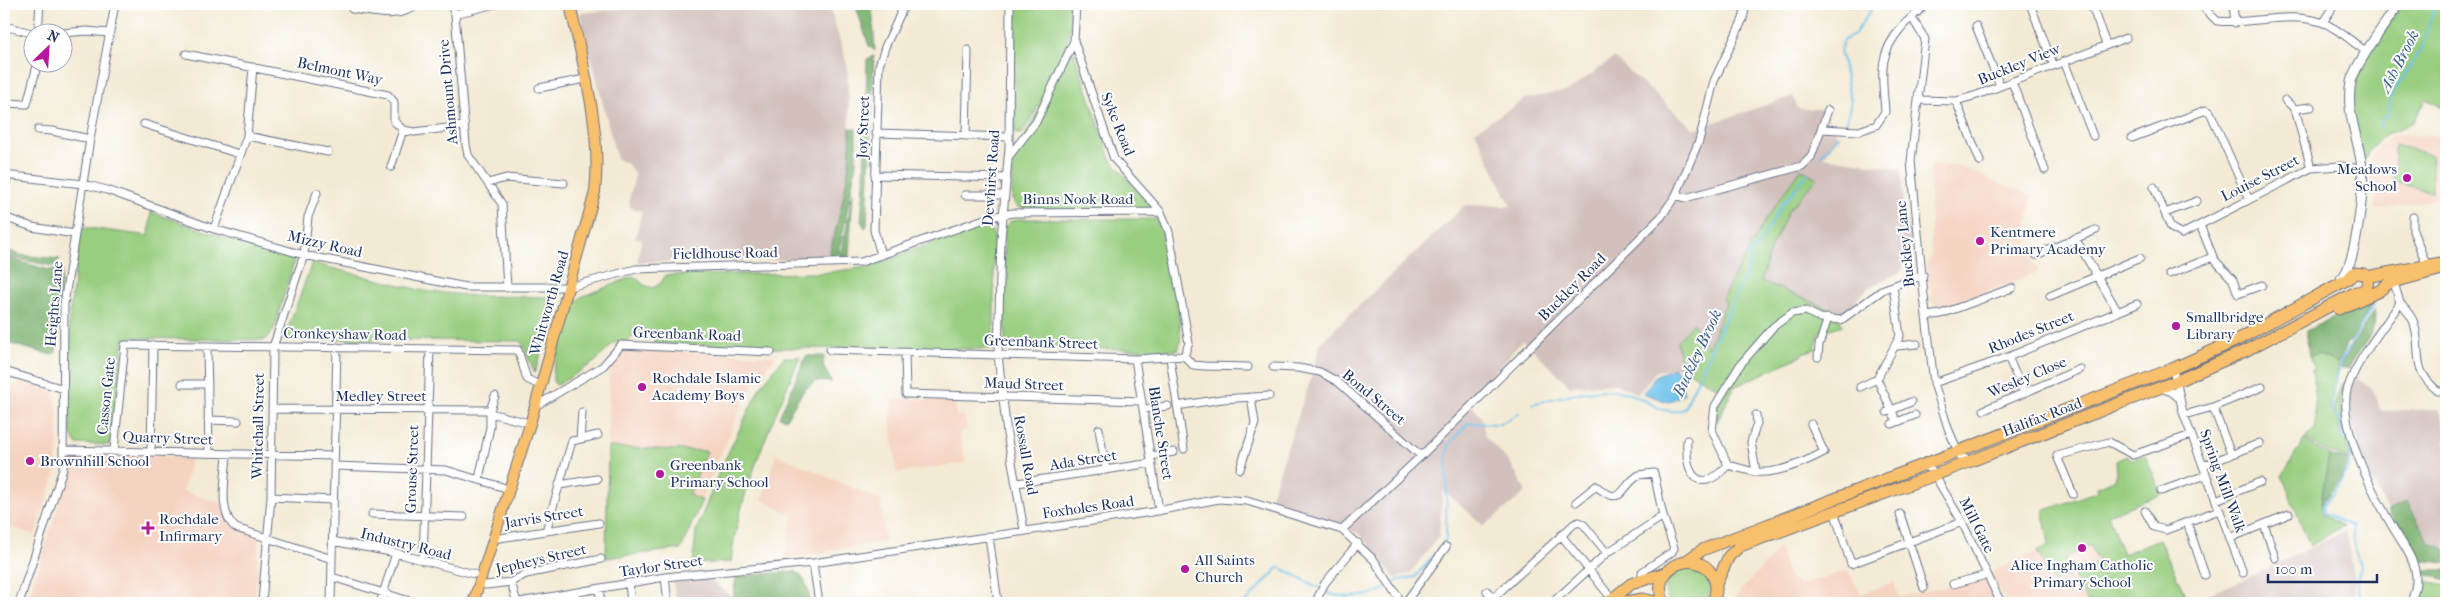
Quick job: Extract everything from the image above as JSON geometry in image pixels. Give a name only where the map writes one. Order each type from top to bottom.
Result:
[{"type":"highway","name":"Halifax Road","points":[[1712,603],[1716,592],[1716,584],[1729,556],[1740,546],[1935,475],[2177,381],[2288,328],[2299,327],[2379,291],[2391,279],[2426,264],[2446,262]]},
{"type":"highway","name":"Halifax Road","points":[[1665,573],[1673,565],[1686,561],[1702,550],[2172,369],[2238,340],[2357,276],[2391,279],[2446,268]]},
{"type":"highway","points":[[2288,328],[2356,292],[2350,289],[2357,276]]},
{"type":"highway","points":[[1686,561],[1694,562],[1707,569],[1716,584]]},
{"type":"highway","points":[[1612,602],[1631,584],[1665,573]]},
{"type":"highway","points":[[1664,603],[1660,586],[1665,573]]},
{"type":"highway","points":[[1612,602],[1643,599],[1660,603]]},
{"type":"main road","name":"Whitworth Road","points":[[473,603],[541,386],[595,192],[598,164],[595,126],[570,4]]},
{"type":"street","points":[[39,22],[40,4]]},
{"type":"street","name":"Heights Lane","points":[[19,603],[63,469],[64,304],[90,139],[115,4]]},
{"type":"street","points":[[352,9],[390,14],[408,12],[418,4]]},
{"type":"street","name":"Ashmount Drive","points":[[450,4],[455,14],[468,155],[502,204],[507,288]]},
{"type":"street","points":[[455,14],[496,4]]},
{"type":"street","name":"Joy Street","points":[[881,255],[874,230],[879,66],[884,48],[905,4]]},
{"type":"street","name":"Dewhirst Road","points":[[998,355],[1002,216],[1009,156],[1010,4]]},
{"type":"street","name":"Syke Road","points":[[1076,4],[1074,41],[1114,159],[1161,212],[1169,232],[1188,341],[1184,356]]},
{"type":"street","name":"Buckley Road","points":[[1342,530],[1421,456],[1661,217],[1676,195],[1699,141],[1714,81],[1743,19],[1746,4]]},
{"type":"street","points":[[1822,129],[1859,131],[1876,126],[1886,112],[1880,75],[1887,50],[1901,28],[1926,4]]},
{"type":"street","points":[[2030,4],[2053,64]]},
{"type":"street","points":[[2091,4],[2106,44]]},
{"type":"street","points":[[2204,4],[2205,9],[2217,22],[2235,23],[2291,16],[2323,22],[2367,52]]},
{"type":"street","points":[[2234,4],[2235,23]]},
{"type":"street","points":[[2323,22],[2335,4]]},
{"type":"street","points":[[2357,276],[2354,250],[2362,169],[2350,117],[2351,80],[2399,4]]},
{"type":"street","name":"Buckley Lane","points":[[1912,18],[1925,39],[1911,161],[1934,383],[1948,428],[1960,457],[1970,460]]},
{"type":"street","points":[[4,26],[22,30]]},
{"type":"street","points":[[1976,26],[2000,86]]},
{"type":"street","points":[[72,32],[87,31],[109,33]]},
{"type":"street","name":"Buckley View","points":[[1919,100],[1956,101],[2012,82],[2053,64],[2126,38]]},
{"type":"street","points":[[1009,156],[1036,122],[1074,41]]},
{"type":"street","points":[[966,136],[968,50]]},
{"type":"street","name":"Belmont Way","points":[[186,54],[388,95],[394,102],[394,121],[403,130]]},
{"type":"street","points":[[2064,61],[2093,136]]},
{"type":"street","points":[[214,229],[239,154],[247,136],[253,67]]},
{"type":"street","points":[[4,104],[27,104],[35,72]]},
{"type":"street","points":[[539,88],[586,80]]},
{"type":"street","points":[[2012,82],[2046,170]]},
{"type":"street","points":[[2286,100],[2295,109],[2311,168]]},
{"type":"street","points":[[1956,101],[1980,161]]},
{"type":"street","points":[[2295,109],[2311,107]]},
{"type":"street","points":[[1676,195],[1685,198],[1802,166],[1811,157],[1828,110]]},
{"type":"street","points":[[2132,138],[2206,110],[2210,112],[2248,200]]},
{"type":"street","points":[[144,124],[239,154]]},
{"type":"street","points":[[391,166],[403,130],[414,132],[464,126]]},
{"type":"street","points":[[38,130],[90,139]]},
{"type":"street","points":[[876,133],[1009,137]]},
{"type":"street","points":[[247,136],[328,152]]},
{"type":"street","name":"Louise Street","points":[[2165,213],[2171,228],[2182,234],[2311,168],[2340,166],[2362,169]]},
{"type":"street","name":"Mizzy Road","points":[[4,175],[83,184],[116,193],[214,229],[304,255],[466,287],[569,287]]},
{"type":"street","points":[[875,175],[1007,178]]},
{"type":"street","points":[[488,183],[506,178],[564,183]]},
{"type":"street","points":[[2154,187],[2165,213],[2197,201]]},
{"type":"street","name":"Whitehall Street","points":[[262,603],[270,496],[273,346],[304,255],[308,217],[317,194]]},
{"type":"street","points":[[965,195],[1005,195]]},
{"type":"street","name":"Binns Nook Road","points":[[881,255],[990,216],[1014,213],[1161,212]]},
{"type":"street","points":[[4,217],[32,227],[74,234]]},
{"type":"street","points":[[2413,217],[2413,231],[2426,264]]},
{"type":"street","points":[[2200,225],[2213,257],[2233,280],[2238,294],[2262,285]]},
{"type":"street","points":[[2036,254],[2096,230]]},
{"type":"street","points":[[2075,238],[2118,312]]},
{"type":"street","points":[[2354,250],[2357,276]]},
{"type":"street","name":"Fieldhouse Road","points":[[569,287],[636,269],[828,265],[862,262],[881,255]]},
{"type":"street","points":[[2169,274],[2213,257]]},
{"type":"street","points":[[2050,296],[2140,258]]},
{"type":"street","points":[[1728,466],[1712,430],[1715,406],[1724,387],[1754,346],[1792,313],[1806,311],[1820,318],[1841,320],[1884,289],[1922,275]]},
{"type":"street","points":[[2391,279],[2400,303],[2414,321],[2418,359],[2426,381],[2438,391],[2446,391]]},
{"type":"street","points":[[1860,386],[1877,379],[1897,346],[1900,336],[1893,286]]},
{"type":"street","points":[[1926,316],[1942,314],[2012,288]]},
{"type":"street","points":[[2400,303],[2358,366],[2348,388],[2346,407],[2356,453],[2378,502],[2412,561],[2416,581],[2411,603]]},
{"type":"street","name":"Rhodes Street","points":[[1934,383],[2008,357],[2137,304]]},
{"type":"street","points":[[1818,357],[1819,345],[1828,318]]},
{"type":"street","points":[[1897,346],[1917,344]]},
{"type":"street","name":"Cronkeyshaw Road","points":[[125,345],[518,350],[527,379],[541,386]]},
{"type":"street","name":"Casson Gate","points":[[114,450],[125,345]]},
{"type":"street","points":[[151,451],[153,345]]},
{"type":"street","name":"Greenbank Road","points":[[534,407],[603,366],[615,349],[621,345],[771,352]]},
{"type":"street","points":[[207,346],[209,453]]},
{"type":"street","points":[[331,603],[337,348]]},
{"type":"street","name":"Grouse Street","points":[[422,561],[430,349]]},
{"type":"street","name":"Greenbank Street","points":[[830,350],[1135,359],[1184,356]]},
{"type":"street","name":"Maud Street","points":[[905,353],[906,394],[1142,401]]},
{"type":"street","name":"Rossall Road","points":[[998,355],[1024,530]]},
{"type":"street","points":[[1184,356],[1193,365],[1248,367]]},
{"type":"street","points":[[2008,357],[2024,393]]},
{"type":"street","points":[[1170,358],[1184,450]]},
{"type":"street","name":"Blanche Street","points":[[1135,359],[1159,511]]},
{"type":"street","name":"Bond Street","points":[[1273,367],[1298,368],[1320,372],[1338,382],[1421,456]]},
{"type":"street","name":"Wesley Close","points":[[1984,410],[2080,369]]},
{"type":"street","name":"Spring Mill Walk","points":[[2172,369],[2177,381],[2184,415],[2243,573]]},
{"type":"street","points":[[4,371],[64,389]]},
{"type":"street","points":[[1877,379],[1894,423],[1915,415]]},
{"type":"street","points":[[182,384],[208,384]]},
{"type":"street","points":[[2184,415],[2213,407],[2262,387]]},
{"type":"street","points":[[2158,388],[2172,392],[2179,398]]},
{"type":"street","points":[[479,480],[490,428],[490,412],[495,396]]},
{"type":"street","points":[[1177,406],[1222,399],[1269,396]]},
{"type":"street","points":[[1240,469],[1255,423],[1251,397]]},
{"type":"street","points":[[1889,411],[1910,402]]},
{"type":"street","points":[[1144,409],[1168,406]]},
{"type":"street","points":[[2213,407],[2231,454]]},
{"type":"street","name":"Medley Street","points":[[272,409],[490,412],[525,422]]},
{"type":"street","points":[[580,439],[582,412]]},
{"type":"street","points":[[1756,415],[1757,423],[1751,442],[1756,472]]},
{"type":"street","points":[[208,420],[238,421]]},
{"type":"street","points":[[1728,466],[1756,472],[1770,471],[1805,462],[1824,452],[1810,424]]},
{"type":"street","points":[[1099,429],[1106,470]]},
{"type":"street","points":[[546,531],[572,442],[598,435]]},
{"type":"street","points":[[2073,494],[2057,456],[2109,442],[2133,455],[2191,435]]},
{"type":"street","points":[[1687,440],[1687,458],[1690,472],[1698,479],[1706,481],[1717,478],[1728,466]]},
{"type":"street","points":[[2203,466],[2260,444]]},
{"type":"street","name":"Quarry Street","points":[[63,450],[334,456]]},
{"type":"street","name":"Ada Street","points":[[1017,483],[1106,470],[1174,452]]},
{"type":"street","points":[[227,454],[225,512],[229,523],[236,528],[332,559]]},
{"type":"street","points":[[334,466],[446,470],[509,489]]},
{"type":"street","name":"Mill Gate","points":[[1923,466],[1931,469],[1935,475],[1962,522],[1986,575],[2002,603]]},
{"type":"street","points":[[1576,502],[1596,486],[1606,494],[1617,496],[1625,492],[1639,474],[1654,473],[1663,516],[1674,548],[1672,552],[1642,572],[1643,581]]},
{"type":"street","points":[[2161,491],[2206,475]]},
{"type":"street","points":[[559,485],[597,479]]},
{"type":"street","points":[[2216,500],[2260,482]]},
{"type":"street","points":[[270,496],[333,500]]},
{"type":"street","name":"Foxholes Road","points":[[813,563],[1159,511],[1220,499],[1247,501],[1342,530],[1374,560],[1403,603]]},
{"type":"street","points":[[2145,511],[2154,527],[2166,530],[2219,510]]},
{"type":"street","points":[[1834,512],[1851,564],[1962,522]]},
{"type":"street","points":[[372,514],[464,517]]},
{"type":"street","points":[[1900,514],[1911,542],[1924,588]]},
{"type":"street","points":[[2230,538],[2289,514]]},
{"type":"street","points":[[1552,603],[1606,553],[1663,516]]},
{"type":"street","name":"Jarvis Street","points":[[494,538],[599,522]]},
{"type":"street","points":[[1487,591],[1495,601],[1561,535],[1579,522],[1606,553]]},
{"type":"street","points":[[2187,522],[2205,576]]},
{"type":"street","points":[[2264,524],[2275,558]]},
{"type":"street","points":[[1561,535],[1612,602]]},
{"type":"street","points":[[989,536],[998,603]]},
{"type":"street","name":"Industry Road","points":[[332,541],[396,553],[474,574]]},
{"type":"street","points":[[1316,601],[1325,583],[1358,543]]},
{"type":"street","points":[[1403,603],[1446,547]]},
{"type":"street","points":[[380,603],[396,553]]},
{"type":"street","name":"Jepheys Street","points":[[486,585],[511,582],[526,574],[601,559]]},
{"type":"street","points":[[813,563],[819,603]]},
{"type":"street","name":"Taylor Street","points":[[519,603],[665,577],[813,563]]},
{"type":"street","points":[[1953,584],[1986,575]]},
{"type":"street","points":[[332,577],[416,603]]},
{"type":"street","points":[[665,577],[668,603]]},
{"type":"street","points":[[511,582],[519,603]]},
{"type":"street","points":[[629,583],[631,603]]},
{"type":"street","points":[[599,588],[601,603]]},
{"type":"shaded area","points":[[666,4],[829,4],[847,64],[851,154],[828,259],[637,262],[642,239],[635,238],[642,211],[631,208],[629,200],[635,175],[628,164],[617,159],[580,13]]},
{"type":"shaded area","points":[[1614,58],[1694,129],[1793,96],[1798,109],[1822,109],[1838,136],[1824,157],[1901,169],[1904,219],[1911,234],[1902,271],[1868,288],[1847,310],[1839,313],[1761,282],[1771,248],[1789,209],[1817,179],[1801,169],[1722,299],[1726,302],[1707,349],[1693,323],[1678,342],[1680,367],[1656,371],[1638,394],[1616,384],[1570,386],[1523,340],[1468,401],[1482,418],[1485,436],[1511,464],[1526,492],[1484,526],[1443,490],[1439,536],[1410,573],[1395,578],[1360,534],[1328,520],[1269,502],[1311,378],[1320,343],[1465,205],[1511,206],[1475,131],[1525,99],[1569,90]]},
{"type":"shaded area","name":"Meadows School","points":[[2392,134],[2439,136],[2443,189],[2436,199],[2375,209],[2374,189],[2368,167],[2373,153]]},
{"type":"shaded area","name":"Kentmere Primary Academy","points":[[1930,165],[1957,166],[2032,196],[2028,230],[2030,251],[2038,272],[1940,310],[1932,302],[1926,264],[1931,257]]},
{"type":"shaded area","name":"Greenbank Primary School","points":[[622,349],[776,356],[755,382],[741,406],[681,549],[606,558],[609,366]]},
{"type":"shaded area","points":[[2355,377],[2371,387],[2381,411],[2439,409],[2446,430],[2446,549],[2430,543],[2407,502],[2388,511],[2366,468],[2354,428],[2349,401]]},
{"type":"shaded area","name":"Brownhill School","points":[[24,382],[55,391],[57,410],[58,446],[55,476],[35,535],[4,525],[4,385],[10,387]]},
{"type":"shaded area","points":[[892,398],[955,401],[956,415],[964,416],[967,430],[959,433],[966,463],[897,473],[891,425]]},
{"type":"shaded area","name":"Rochdale Infirmary","points":[[80,453],[107,454],[114,461],[123,462],[125,454],[192,457],[183,491],[222,503],[226,522],[259,534],[255,603],[27,603],[73,459]]},
{"type":"shaded area","points":[[776,454],[880,500],[885,541],[784,559],[793,516],[762,500]]},
{"type":"shaded area","name":"Alice Ingham Catholic Primary School","points":[[2099,491],[2123,553],[2159,539],[2187,599],[2178,603],[2006,603],[1989,573],[2049,546],[2043,511]]},
{"type":"shaded area","points":[[2345,531],[2354,576],[2355,603],[2187,603],[2245,579]]},
{"type":"shaded area","points":[[1779,548],[1788,576],[1799,585],[1848,570],[1861,594],[1894,582],[1899,597],[1985,578],[1998,603],[1730,603]]},
{"type":"shaded area","points":[[710,579],[739,603],[676,603],[673,582]]},
{"type":"green space","points":[[855,4],[872,4],[875,51],[869,46]]},
{"type":"green space","points":[[1015,4],[1073,4],[1068,38],[1056,72],[1022,133],[1017,134],[1014,132]]},
{"type":"green space","points":[[2402,4],[2446,4],[2446,110],[2427,99],[2413,122],[2385,135],[2369,151],[2363,164],[2352,110],[2351,99],[2354,79],[2369,49]]},
{"type":"green space","points":[[1073,49],[1111,160],[1155,210],[1026,209],[1017,206],[1013,201],[1013,156]]},
{"type":"green space","points":[[874,56],[867,225],[865,228],[861,221],[864,183],[867,59]]},
{"type":"green space","points":[[850,128],[856,129],[856,164],[838,258],[828,259],[847,178]]},
{"type":"green space","points":[[2395,145],[2432,155],[2432,192],[2394,182]]},
{"type":"green space","points":[[1801,169],[1817,178],[1789,210],[1771,248],[1761,281],[1839,313],[1842,326],[1819,332],[1815,349],[1802,353],[1801,356],[1734,387],[1717,422],[1717,406],[1741,367],[1736,364],[1720,389],[1680,367],[1677,342],[1693,323],[1708,348],[1726,302],[1722,299],[1764,222]]},
{"type":"green space","points":[[853,192],[849,256],[841,258]]},
{"type":"green space","points":[[151,212],[257,249],[295,259],[273,332],[265,340],[124,338],[112,438],[109,445],[76,444],[70,433],[69,318],[81,227],[149,236]]},
{"type":"green space","points":[[1019,219],[1157,219],[1170,265],[1178,307],[1180,341],[1178,350],[1011,347],[1005,345],[1004,228],[1009,222]]},
{"type":"green space","points":[[978,226],[991,228],[994,238],[994,349],[773,348],[654,343],[654,331],[646,331],[636,334],[628,342],[615,342],[596,361],[561,383],[556,385],[553,381],[553,371],[569,309],[581,297],[634,276],[644,285],[653,288],[661,283],[666,275],[822,273],[868,267]]},
{"type":"green space","points":[[4,249],[20,255],[60,259],[53,266],[4,256]]},
{"type":"green space","points":[[4,257],[49,270],[62,268],[56,352],[51,355],[4,342]]},
{"type":"green space","points":[[312,263],[424,291],[474,296],[558,297],[535,373],[521,341],[284,339]]},
{"type":"green space","points":[[2363,302],[2371,304],[2355,336],[2346,344],[2339,363],[2317,354],[2309,357],[2306,331]]},
{"type":"green space","points":[[2374,310],[2375,319],[2371,334],[2348,368],[2341,368],[2343,360]]},
{"type":"green space","points":[[2317,354],[2339,363],[2330,409],[2337,419],[2341,438],[2346,441],[2349,459],[2329,452],[2305,439],[2316,427],[2314,381],[2311,370],[2314,369],[2309,357]]},
{"type":"green space","points":[[806,356],[824,356],[823,366],[832,382],[816,381],[804,390],[786,419],[779,417]]},
{"type":"green space","points":[[784,357],[800,357],[768,432],[749,484],[735,537],[731,562],[693,564],[696,531],[719,472],[759,389]]},
{"type":"green space","points":[[2342,383],[2341,405],[2355,459],[2352,458],[2347,438],[2333,409]]},
{"type":"green space","points":[[2304,440],[2329,455],[2321,500],[2322,515],[2343,526],[2310,546],[2282,476]]},
{"type":"green space","points":[[608,447],[707,451],[689,495],[702,500],[681,549],[606,558]]},
{"type":"green space","points":[[2329,455],[2348,460],[2342,478],[2321,504]]},
{"type":"green space","name":"Alice Ingham Catholic Primary School","points":[[2128,456],[2132,459],[2145,456],[2162,494],[2108,515],[2123,554],[2159,539],[2187,599],[2178,603],[2088,603],[2074,576],[2099,562],[2090,545],[2064,559],[2072,574],[2054,583],[2037,551],[2049,545],[2043,511],[2098,491],[2097,487],[2114,480],[2117,473],[2116,461]]},
{"type":"green space","points":[[2407,502],[2430,543],[2446,549],[2446,563],[2420,560],[2415,554],[2388,511]]},
{"type":"green space","points":[[1686,567],[1700,570],[1708,578],[1710,589],[1706,603],[1671,603],[1667,597],[1666,587],[1671,577]]},
{"type":"green space","points":[[2422,570],[2446,570],[2446,580],[2423,574]]},
{"type":"green space","points":[[795,571],[805,581],[811,603],[739,603],[733,598],[736,577]]},
{"type":"green space","points":[[2421,580],[2446,585],[2446,603],[2414,603]]},
{"type":"water","points":[[1674,368],[1680,374],[1684,394],[1668,402],[1643,393],[1657,375]]},
{"type":"waterway","name":"Buckley Brook","points":[[1846,125],[1851,101],[1840,50],[1844,40],[1854,35],[1875,4]]},
{"type":"waterway","name":"Ash Brook","points":[[2381,128],[2381,120],[2388,115],[2391,97],[2422,47],[2434,8],[2438,4]]},
{"type":"waterway","name":"Buckley Brook","points":[[1821,155],[1839,136]]},
{"type":"waterway","name":"Buckley Brook","points":[[1532,404],[1579,393],[1604,390],[1634,395],[1669,411],[1684,409],[1748,269],[1751,261],[1749,256],[1757,247],[1782,205],[1808,173]]},
{"type":"waterway","name":"Ash Brook","points":[[2359,603],[2360,595],[2357,580],[2361,565],[2355,550],[2352,526],[2324,514],[2323,505],[2341,483],[2350,458],[2347,439],[2343,437],[2338,418],[2331,409],[2334,388],[2342,359],[2373,305]]},
{"type":"waterway","name":"Buckley Brook","points":[[1392,584],[1399,580],[1415,577],[1442,547],[1446,538],[1447,451],[1452,441],[1468,423],[1500,424],[1519,413]]},
{"type":"waterway","points":[[1245,603],[1279,567],[1319,588]]},
{"type":"waterway","points":[[1323,591],[1347,597],[1373,594],[1388,587]]},
{"type":"place","name":"Meadows School","points":[[2407,178]]},
{"type":"place","name":"Kentmere Primary Academy","points":[[1980,241]]},
{"type":"place","name":"Smallbridge Library","points":[[2176,326]]},
{"type":"place","name":"Rochdale Islamic Academy Boys","points":[[642,387]]},
{"type":"place","name":"Brownhill School","points":[[30,461]]},
{"type":"place","name":"Greenbank Primary School","points":[[660,474]]},
{"type":"place","name":"Rochdale Infirmary","points":[[148,528]]},
{"type":"place","name":"Alice Ingham Catholic Primary School","points":[[2082,548]]},
{"type":"place","name":"All Saints Church","points":[[1185,569]]}]
